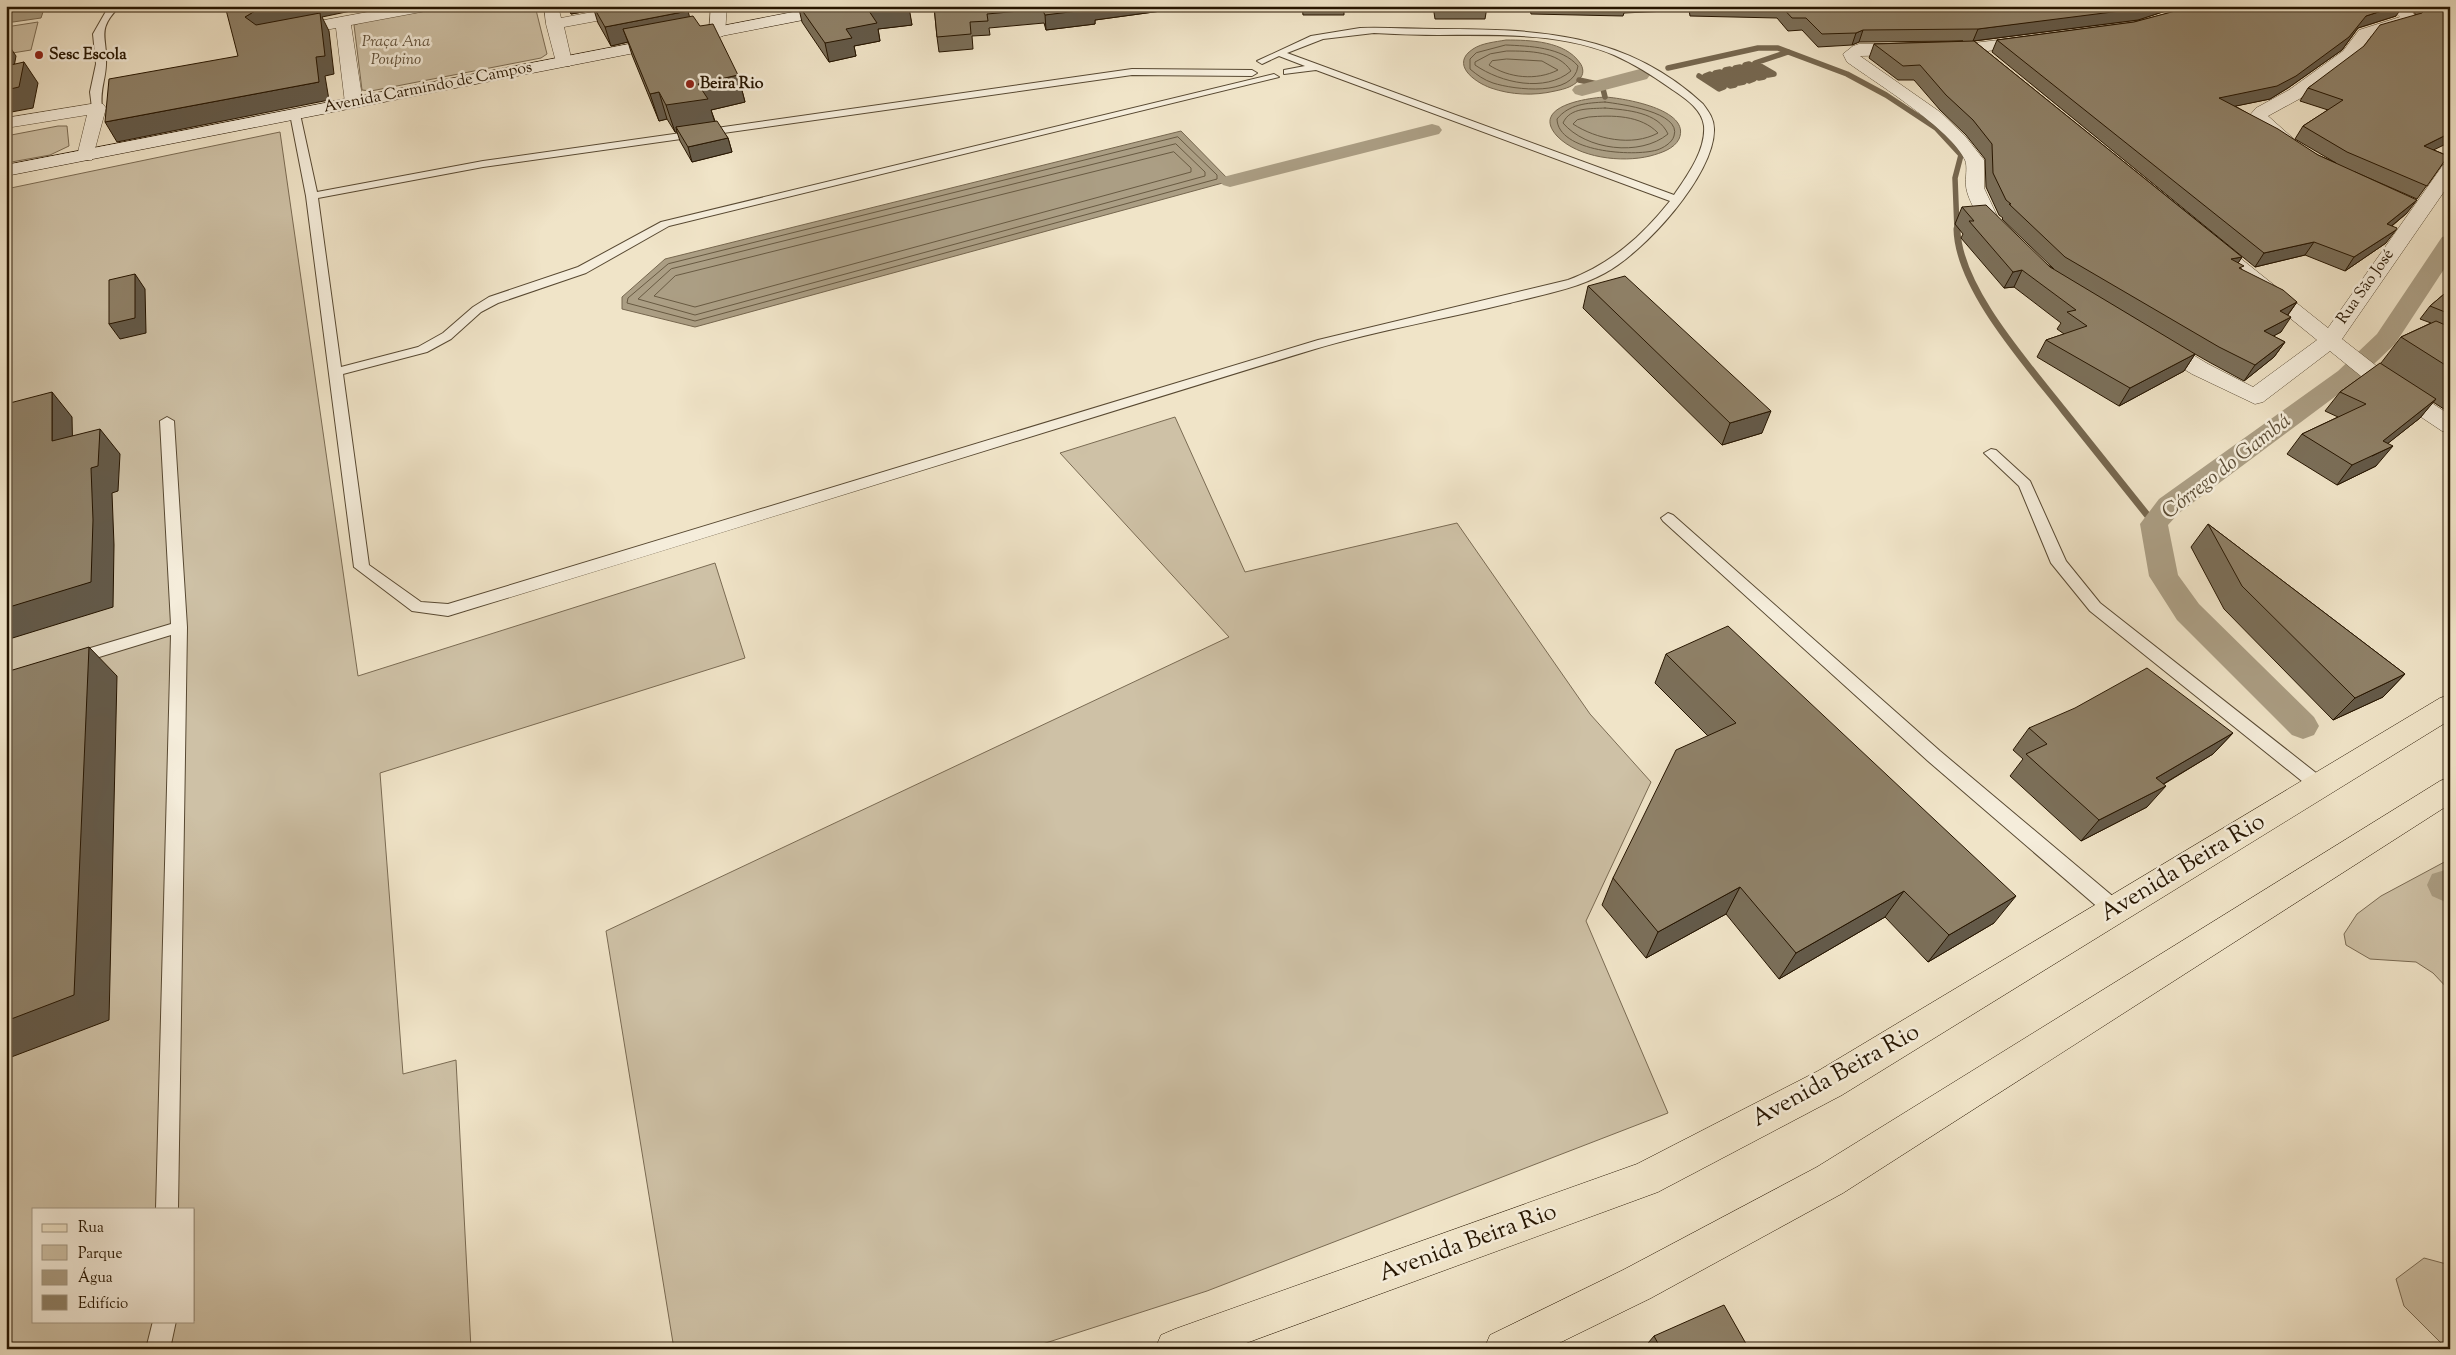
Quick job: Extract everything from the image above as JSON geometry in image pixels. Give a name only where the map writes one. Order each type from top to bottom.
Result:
[{"type":"main road","name":"Avenida Beira Rio","points":[[1175,1349],[1208,1341],[1645,1179],[1830,1083],[2450,706]]},
{"type":"main road","points":[[1504,1349],[1637,1284],[1830,1180],[2450,789]]},
{"type":"street","points":[[274,34],[426,6]]},
{"type":"street","points":[[550,6],[564,62]]},
{"type":"street","points":[[554,24],[650,6]]},
{"type":"street","points":[[717,33],[719,6]]},
{"type":"street","name":"Avenida Carmindo de Campos","points":[[6,171],[849,6]]},
{"type":"street","points":[[2302,152],[2272,132],[2261,121],[2259,115],[2294,94],[2350,54],[2365,33],[2408,20],[2407,15],[2395,6]]},
{"type":"street","points":[[343,21],[354,103]]},
{"type":"street","points":[[2016,247],[1991,222],[1975,188],[1975,160],[1959,140],[1934,116],[1854,59],[1851,54],[1859,50],[1973,48],[2047,39]]},
{"type":"street","points":[[1973,48],[1994,66]]},
{"type":"street","points":[[6,123],[97,108],[86,156]]},
{"type":"street","name":"Rua São José","points":[[2141,333],[2200,368],[2255,397],[2330,340],[2411,205],[2450,169]]},
{"type":"street","points":[[2198,233],[2375,376],[2450,426]]},
{"type":"lane","points":[[97,108],[95,92],[101,64],[98,34],[110,10],[116,6]]},
{"type":"lane","points":[[295,114],[312,196],[362,567],[417,607],[448,610],[1330,340],[1549,289],[1605,269],[1651,232],[1676,199],[1703,156],[1710,134],[1709,124],[1702,106],[1646,67],[1614,51],[1578,40],[1529,32],[1376,31],[1326,35],[1298,44],[1253,64],[1250,70],[1252,73]]},
{"type":"lane","points":[[1279,53],[1676,199]]},
{"type":"lane","points":[[1262,61],[1283,64],[1288,69],[1287,72]]},
{"type":"lane","points":[[336,372],[426,349],[448,336],[481,306],[501,297],[550,283],[582,270],[641,234],[665,224],[1317,66]]},
{"type":"lane","points":[[312,196],[483,164],[930,99],[1132,72],[1252,73],[1261,77],[1274,77]]},
{"type":"lane","points":[[167,1208],[179,626],[168,421]]},
{"type":"lane","points":[[1992,453],[2025,484],[2059,563],[2094,607],[2319,785]]},
{"type":"lane","points":[[1668,518],[1934,756],[2114,910]]},
{"type":"lane","points":[[61,662],[179,626]]},
{"type":"lane","points":[[158,1349],[164,1331],[164,1322]]},
{"type":"green space","name":"Praça Ana Poupino","points":[[447,6],[535,6],[547,54],[541,58],[371,91],[362,90],[354,25]]},
{"type":"green space","points":[[38,22],[31,50],[6,54],[6,27]]},
{"type":"green space","points":[[67,126],[69,146],[50,155],[6,163],[6,136]]},
{"type":"green space","points":[[280,132],[358,676],[715,563],[745,658],[380,773],[403,1074],[456,1060],[471,1349],[6,1349],[6,189]]},
{"type":"green space","points":[[1175,417],[1245,572],[1457,523],[1590,714],[1651,782],[1586,921],[1668,1113],[1207,1291],[1027,1349],[674,1349],[606,931],[1229,637],[1060,453]]},
{"type":"green space","points":[[2450,859],[2450,991],[2433,973],[2416,962],[2370,959],[2346,945],[2344,934],[2357,914],[2381,896]]},
{"type":"green space","points":[[2424,1258],[2450,1265],[2450,1349],[2447,1349],[2404,1306],[2396,1279]]},
{"type":"water","points":[[8,6],[45,6],[41,18],[6,23]]},
{"type":"water","points":[[1506,40],[1536,41],[1565,50],[1580,63],[1583,70],[1582,75],[1576,83],[1566,88],[1547,93],[1531,94],[1491,88],[1467,72],[1464,61],[1466,55],[1473,49],[1480,45]]},
{"type":"water","points":[[1605,97],[1639,103],[1666,113],[1675,120],[1680,129],[1679,139],[1671,148],[1650,156],[1614,159],[1588,154],[1576,149],[1557,136],[1551,126],[1551,117],[1556,111],[1575,102]]},
{"type":"water","points":[[1181,131],[1230,181],[695,327],[622,309],[622,297],[665,259]]},
{"type":"building","points":[[225,6],[279,6],[255,11],[245,17],[256,25],[320,13],[325,56],[316,57],[319,82],[105,122],[109,79],[238,56]]},
{"type":"building","points":[[593,6],[684,6],[688,11],[605,27]]},
{"type":"building","points":[[799,6],[909,7],[869,11],[877,23],[846,29],[852,38],[825,43]]},
{"type":"building","points":[[934,6],[1093,6],[1094,9],[1045,15],[1042,9],[987,14],[988,21],[970,22],[971,34],[937,37]]},
{"type":"building","points":[[1486,6],[1487,7],[1436,7]]},
{"type":"building","points":[[1781,6],[2149,6],[1978,29],[1863,30],[1856,33],[1822,34],[1806,18],[1792,18]]},
{"type":"building","points":[[2194,6],[2397,6],[2366,16],[2349,37],[2296,76],[2277,86],[2219,98],[2278,129],[2318,155],[2417,200],[2387,224],[2397,228],[2396,230],[2354,257],[2314,242],[2264,253],[1997,40],[2134,22]]},
{"type":"building","points":[[2425,6],[2450,6],[2450,133],[2424,146],[2448,156],[2427,186],[2347,152],[2303,126],[2343,100],[2308,88],[2364,46],[2380,25],[2422,13]]},
{"type":"building","points":[[693,16],[700,26],[713,24],[738,75],[698,84],[708,99],[666,105],[659,92],[650,94],[623,29]]},
{"type":"building","points":[[1974,41],[2242,257],[2231,259],[2244,266],[2239,268],[2283,290],[2297,302],[2280,311],[2291,317],[2264,331],[2285,342],[2255,365],[2219,347],[2065,257],[2006,200],[1993,173],[1992,144],[1973,120],[1946,95],[1920,65],[1903,66],[1874,44]]},
{"type":"building","points":[[24,62],[19,87],[6,90],[6,66]]},
{"type":"building","points":[[717,121],[728,138],[688,147],[676,127]]},
{"type":"building","points":[[1986,205],[2050,267],[2195,354],[2130,388],[2046,340],[2087,326],[2067,312],[2076,310],[2022,270],[2013,272],[1969,221],[1974,221],[1962,207]]},
{"type":"building","points":[[135,274],[135,318],[109,324],[109,280]]},
{"type":"building","points":[[1625,276],[1771,411],[1730,423],[1588,286]]},
{"type":"building","points":[[2450,289],[2450,314],[2430,306]]},
{"type":"building","points":[[2436,321],[2450,327],[2450,368],[2401,337]]},
{"type":"building","points":[[2380,363],[2436,399],[2383,441],[2393,446],[2352,465],[2302,434],[2366,404],[2340,392]]},
{"type":"building","points":[[52,392],[52,441],[100,429],[98,466],[91,468],[93,520],[91,582],[6,608],[6,404]]},
{"type":"building","points":[[2208,524],[2405,674],[2355,698],[2242,586]]},
{"type":"building","points":[[1728,626],[2016,896],[1949,935],[1904,891],[1796,953],[1740,887],[1658,932],[1613,878],[1676,750],[1736,723],[1666,654]]},
{"type":"building","points":[[89,647],[74,995],[6,1021],[6,672]]},
{"type":"building","points":[[2147,668],[2233,733],[2156,778],[2166,786],[2099,820],[2026,754],[2047,744],[2029,728],[2075,708]]},
{"type":"building","points":[[1724,1305],[1749,1349],[1661,1349],[1654,1336]]},
{"type":"waterway","points":[[1668,68],[1758,48],[1778,48],[1847,74],[1886,95],[1936,128],[1961,155],[1955,178],[1957,230]]},
{"type":"waterway","points":[[1699,76],[1719,89],[1724,87],[1705,76],[1710,74],[1730,86],[1735,85],[1715,73],[1720,72],[1739,83],[1744,82],[1725,70],[1730,69],[1749,81],[1754,79],[1735,68],[1740,67],[1759,78],[1764,77],[1745,65],[1749,64],[1768,75],[1774,74],[1755,63],[1788,52]]},
{"type":"waterway","points":[[1582,90],[1640,75]]},
{"type":"waterway","points":[[1579,80],[1602,85],[1605,97]]},
{"type":"waterway","points":[[1230,181],[1432,130]]},
{"type":"waterway","points":[[1957,229],[1960,252],[1969,276],[1997,325],[2152,521]]},
{"type":"waterway","name":"Córrego do Gambá","points":[[2303,726],[2188,612],[2164,576],[2154,524],[2169,506],[2347,376],[2386,339],[2450,242]]},
{"type":"waterway","name":"Córrego do Gambá","points":[[2151,520],[2154,524]]},
{"type":"waterway","points":[[2445,885],[2450,889]]},
{"type":"place","name":"Sesc Escola","points":[[39,55]]},
{"type":"place","name":"Beira Rio","points":[[690,84]]}]
